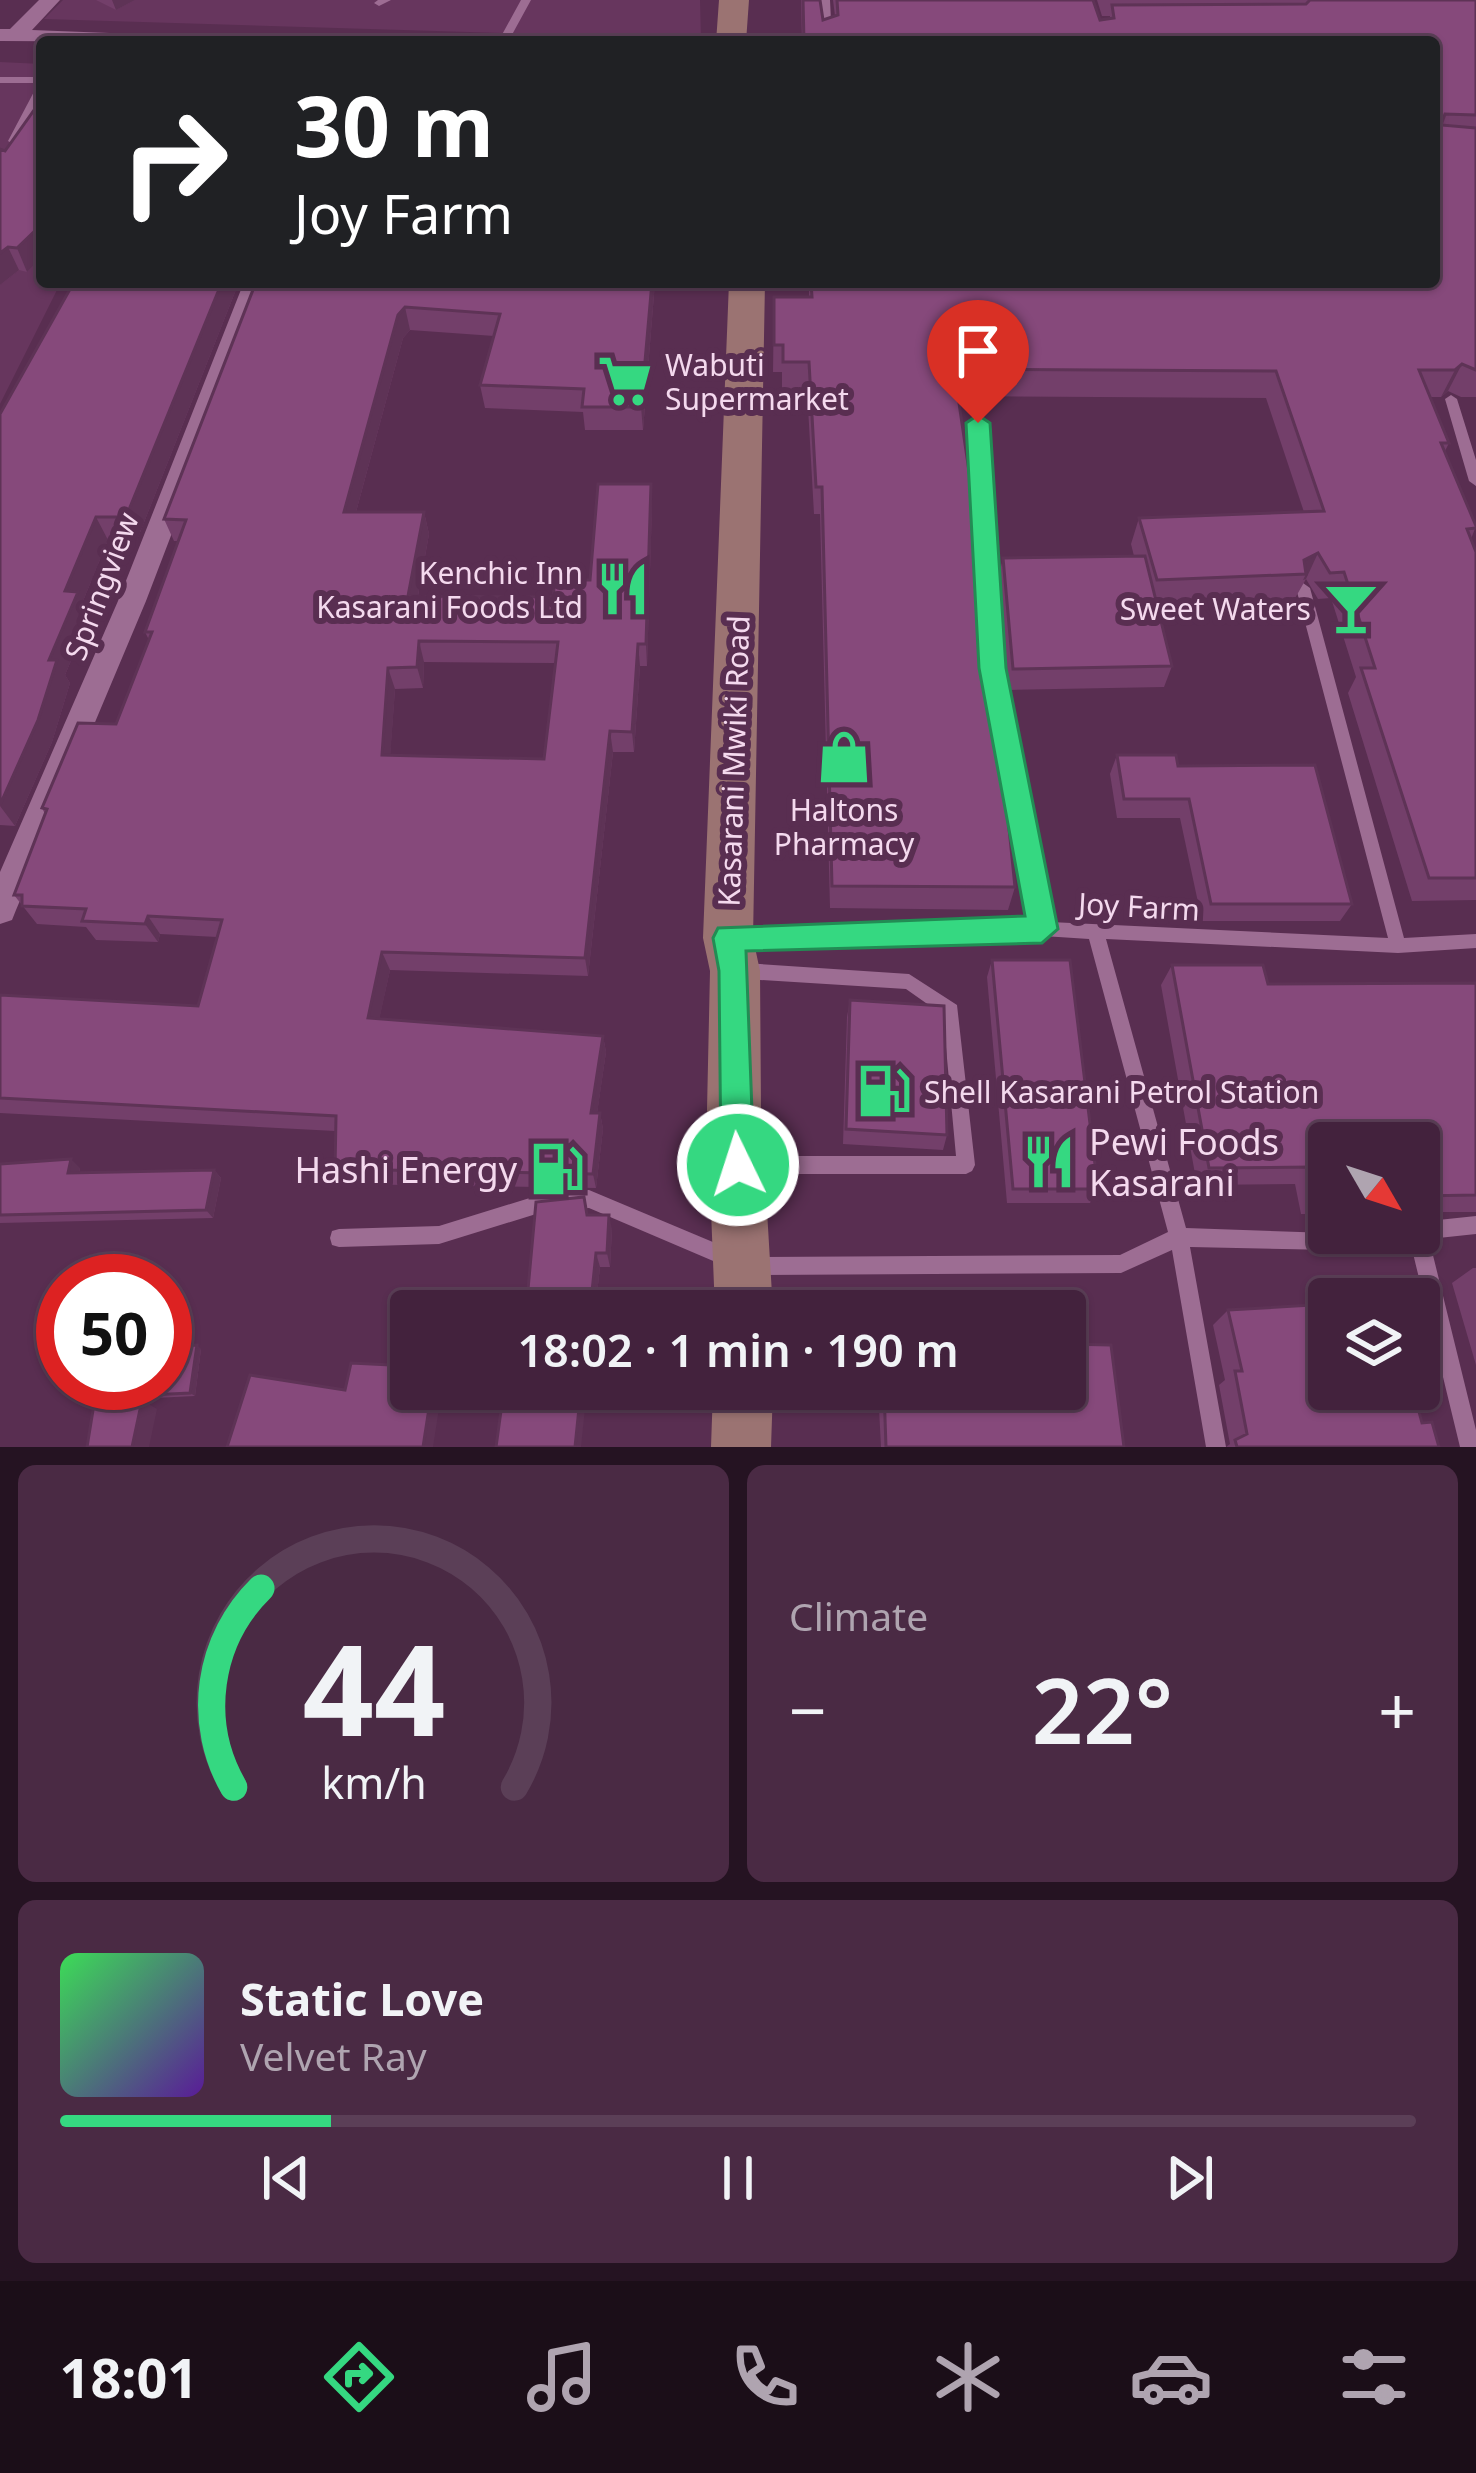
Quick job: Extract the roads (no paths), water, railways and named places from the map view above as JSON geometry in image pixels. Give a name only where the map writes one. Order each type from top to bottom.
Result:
[{"type":"main road","points":[[731,36],[734,0]]},
{"type":"main road","name":"Kasarani Mwiki Road","points":[[745,1289],[732,954],[747,288]]},
{"type":"main road","points":[[741,1447],[742,1410]]},
{"type":"street","points":[[7,35],[50,0]]},
{"type":"street","name":"Springview","points":[[0,910],[132,601],[254,288]]},
{"type":"lane","points":[[506,36],[526,0]]},
{"type":"lane","points":[[825,0],[827,36]]},
{"type":"lane","points":[[0,80],[36,83]]},
{"type":"lane","points":[[2,160],[36,95]]},
{"type":"lane","points":[[1451,399],[1476,481]]},
{"type":"lane","points":[[978,423],[992,668],[1042,929]]},
{"type":"lane","points":[[1303,588],[1398,946]]},
{"type":"lane","name":"Joy Farm","points":[[732,954],[1042,929],[1398,946],[1476,941]]},
{"type":"lane","points":[[1095,931],[1179,1238],[1216,1447]]},
{"type":"lane","points":[[732,954],[909,982],[951,1011],[966,1165],[738,1165]]},
{"type":"lane","points":[[339,1238],[439,1235],[549,1201],[590,1199],[745,1289],[1121,1264],[1179,1238],[1308,1240]]},
{"type":"lane","points":[[1440,1229],[1476,1225]]},
{"type":"lane","points":[[1424,1254],[1470,1447]]},
{"type":"place","name":"Wabuti Supermarket","points":[[625,381]]},
{"type":"place","name":"Kenchic Inn Kasarani Foods Ltd","points":[[623,589]]},
{"type":"place","name":"Sweet Waters","points":[[1351,608]]},
{"type":"place","name":"Haltons Pharmacy","points":[[844,757]]},
{"type":"place","name":"Shell Kasarani Petrol Station","points":[[884,1091]]},
{"type":"place","name":"Pewi Foods Kasarani","points":[[1049,1162]]},
{"type":"place","name":"Hashi Energy","points":[[557,1169]]}]
